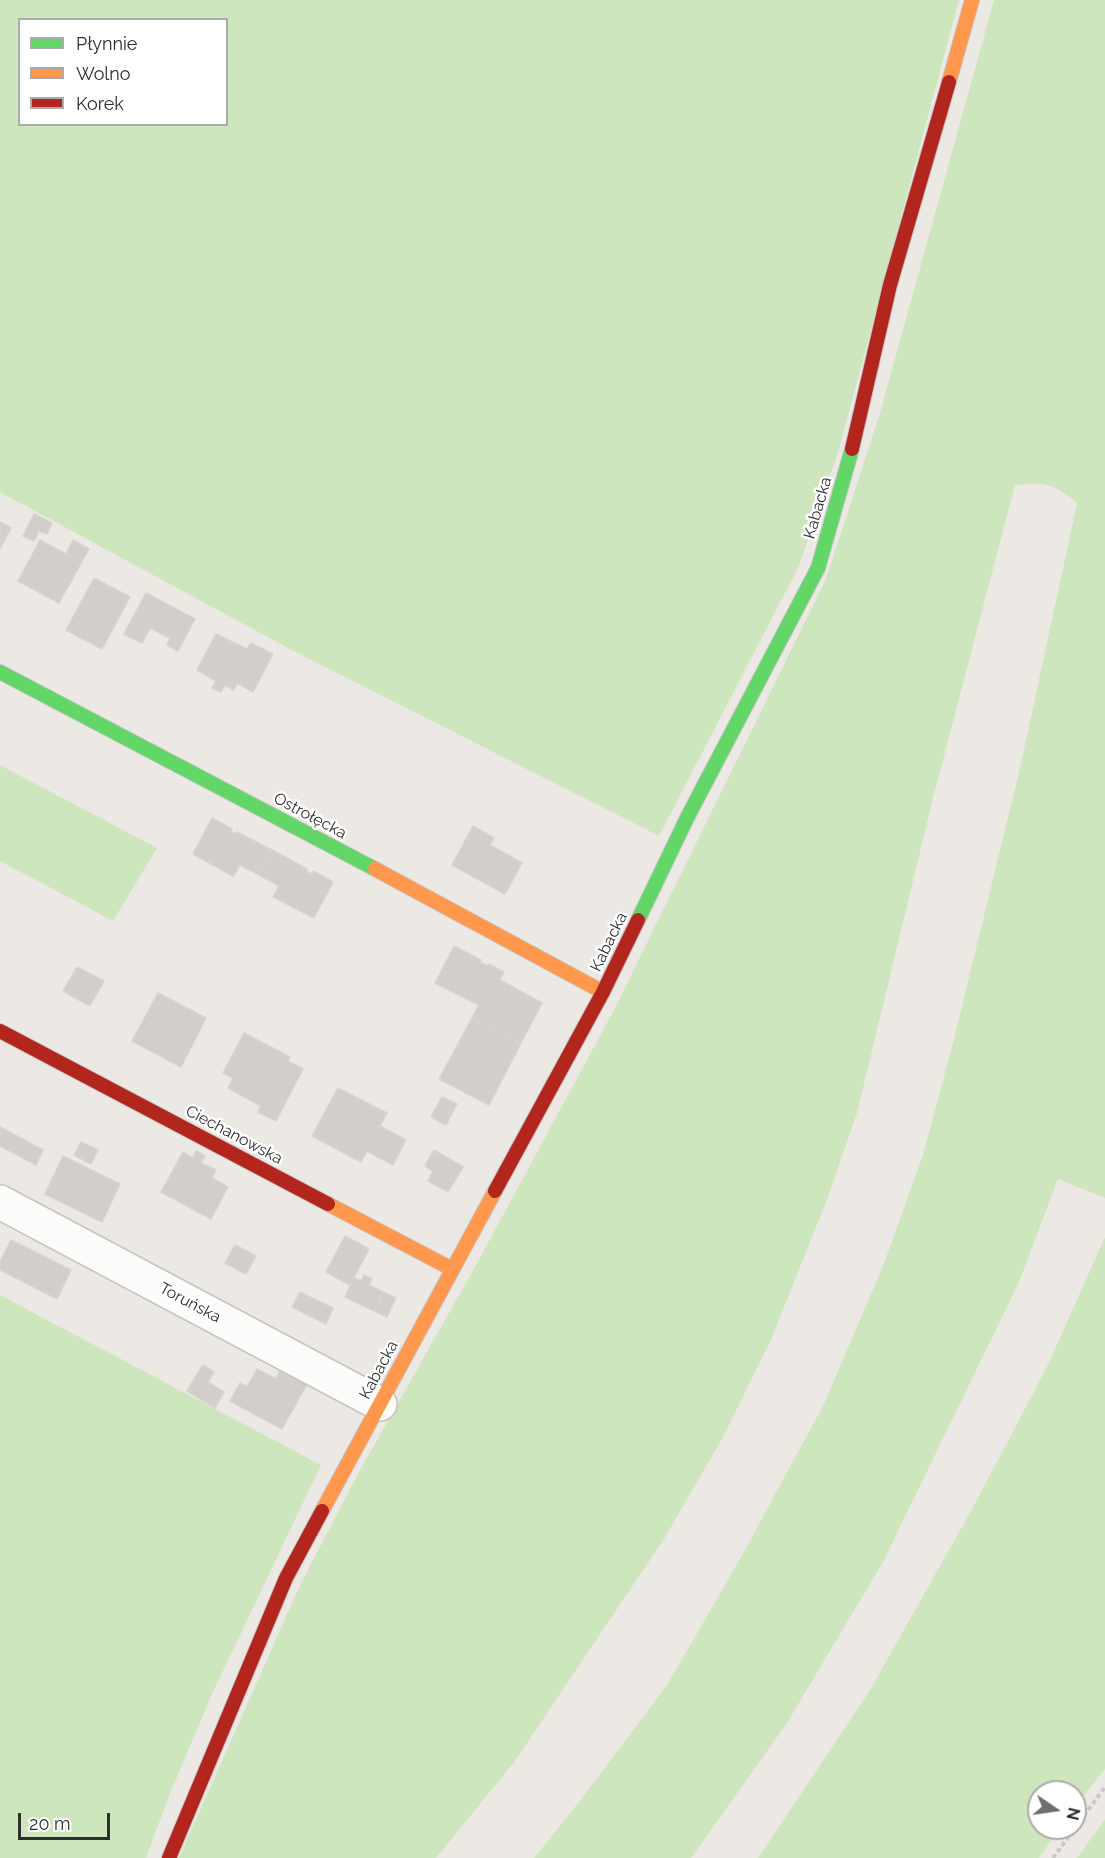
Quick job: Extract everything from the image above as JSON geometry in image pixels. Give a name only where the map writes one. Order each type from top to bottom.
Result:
[{"type":"street","name":"Kabacka","points":[[169,1858],[286,1578],[603,992],[688,816],[818,568],[847,469],[890,285],[972,0]]},
{"type":"street","name":"Ostrołęcka","points":[[0,672],[328,843],[603,992]]},
{"type":"street","name":"Ciechanowska","points":[[0,1031],[452,1269]]},
{"type":"street","name":"Toruńska","points":[[0,1202],[380,1404]]},
{"type":"path","points":[[1087,1812],[1105,1787]]},
{"type":"path","points":[[1053,1858],[1066,1840]]},
{"type":"green space","points":[[0,0],[959,0],[839,449],[799,566],[659,836],[284,646],[0,492]]},
{"type":"green space","points":[[994,0],[1105,0],[1105,1198],[1058,1179],[1019,1282],[883,1562],[787,1723],[691,1858],[534,1858],[667,1685],[740,1559],[823,1406],[883,1266],[923,1155],[955,1035],[1020,768],[1077,503],[1062,491],[1049,485],[1015,485],[932,802],[857,1113],[828,1197],[770,1342],[722,1439],[664,1539],[515,1761],[436,1858],[179,1858],[300,1585],[359,1472],[475,1267],[614,1010],[826,579],[880,413]]},
{"type":"green space","points":[[0,765],[157,848],[113,921],[0,861]]},
{"type":"green space","points":[[1105,1237],[1105,1769],[1087,1792],[1087,1780],[1027,1780],[1027,1840],[1052,1840],[1039,1858],[758,1858],[870,1690],[971,1511],[1047,1367]]},
{"type":"green space","points":[[0,1295],[321,1465],[211,1696],[146,1858],[0,1858]]},
{"type":"green space","points":[[1105,1819],[1105,1858],[1077,1858]]},
{"type":"building","points":[[34,514],[52,523],[47,534],[39,531],[34,541],[23,536]]},
{"type":"building","points":[[0,522],[11,528],[0,549]]},
{"type":"building","points":[[40,540],[66,554],[73,540],[89,549],[59,603],[18,581]]},
{"type":"building","points":[[94,578],[130,597],[102,649],[66,630]]},
{"type":"building","points":[[146,593],[195,619],[178,651],[167,645],[170,638],[150,628],[142,643],[124,634]]},
{"type":"building","points":[[216,634],[247,649],[251,643],[273,654],[253,692],[237,683],[234,690],[225,685],[221,692],[212,688],[216,681],[197,670]]},
{"type":"building","points":[[212,818],[232,829],[231,832],[236,834],[237,832],[272,850],[259,875],[240,865],[233,876],[193,854]]},
{"type":"building","points":[[473,826],[494,838],[490,845],[522,863],[505,894],[452,865]]},
{"type":"building","points":[[272,850],[307,869],[306,871],[311,874],[313,871],[333,882],[314,918],[273,897],[279,886],[259,875]]},
{"type":"building","points":[[454,946],[481,960],[480,962],[504,972],[500,980],[542,1003],[521,1043],[472,1018],[479,1005],[435,983]]},
{"type":"building","points":[[77,967],[104,981],[90,1006],[63,991]]},
{"type":"building","points":[[158,993],[206,1018],[181,1067],[132,1041]]},
{"type":"building","points":[[472,1018],[521,1043],[489,1105],[439,1079]]},
{"type":"building","points":[[244,1033],[290,1057],[288,1061],[303,1069],[276,1121],[258,1112],[261,1106],[228,1088],[233,1078],[223,1073]]},
{"type":"building","points":[[338,1088],[387,1113],[380,1126],[406,1140],[393,1165],[367,1151],[361,1162],[312,1136]]},
{"type":"building","points":[[442,1097],[457,1104],[446,1125],[431,1117]]},
{"type":"building","points":[[0,1127],[43,1150],[36,1165],[0,1146]]},
{"type":"building","points":[[81,1142],[98,1150],[91,1164],[74,1155]]},
{"type":"building","points":[[434,1150],[463,1167],[448,1192],[428,1181],[433,1171],[425,1166]]},
{"type":"building","points":[[196,1151],[205,1156],[201,1163],[216,1170],[212,1178],[228,1187],[211,1219],[161,1192],[183,1152],[193,1158]]},
{"type":"building","points":[[63,1156],[120,1184],[102,1222],[45,1194]]},
{"type":"building","points":[[345,1236],[369,1249],[350,1285],[326,1272]]},
{"type":"building","points":[[11,1240],[71,1270],[57,1299],[0,1270],[0,1262]]},
{"type":"building","points":[[235,1245],[256,1256],[246,1274],[225,1263]]},
{"type":"building","points":[[364,1275],[372,1279],[369,1285],[383,1292],[374,1311],[345,1297],[354,1278],[361,1281]]},
{"type":"building","points":[[300,1292],[333,1308],[326,1324],[292,1307]]},
{"type":"building","points":[[383,1292],[396,1298],[387,1317],[374,1311]]},
{"type":"building","points":[[203,1365],[214,1372],[208,1382],[224,1392],[215,1408],[187,1391]]},
{"type":"building","points":[[281,1368],[308,1382],[282,1429],[230,1401],[240,1383],[247,1387],[257,1369],[276,1379]]},
{"type":"traffic: fast","points":[[638,920],[688,816],[818,568],[852,449]]},
{"type":"traffic: fast","points":[[0,672],[375,869]]},
{"type":"traffic: slow","points":[[949,82],[972,0]]},
{"type":"traffic: slow","points":[[375,869],[603,992]]},
{"type":"traffic: slow","points":[[322,1511],[495,1191]]},
{"type":"traffic: slow","points":[[328,1204],[452,1269]]},
{"type":"traffic: jam","points":[[852,449],[890,285],[949,82]]},
{"type":"traffic: jam","points":[[495,1191],[603,992],[638,920]]},
{"type":"traffic: jam","points":[[0,1031],[328,1204]]},
{"type":"traffic: jam","points":[[169,1858],[286,1578],[322,1511]]}]
